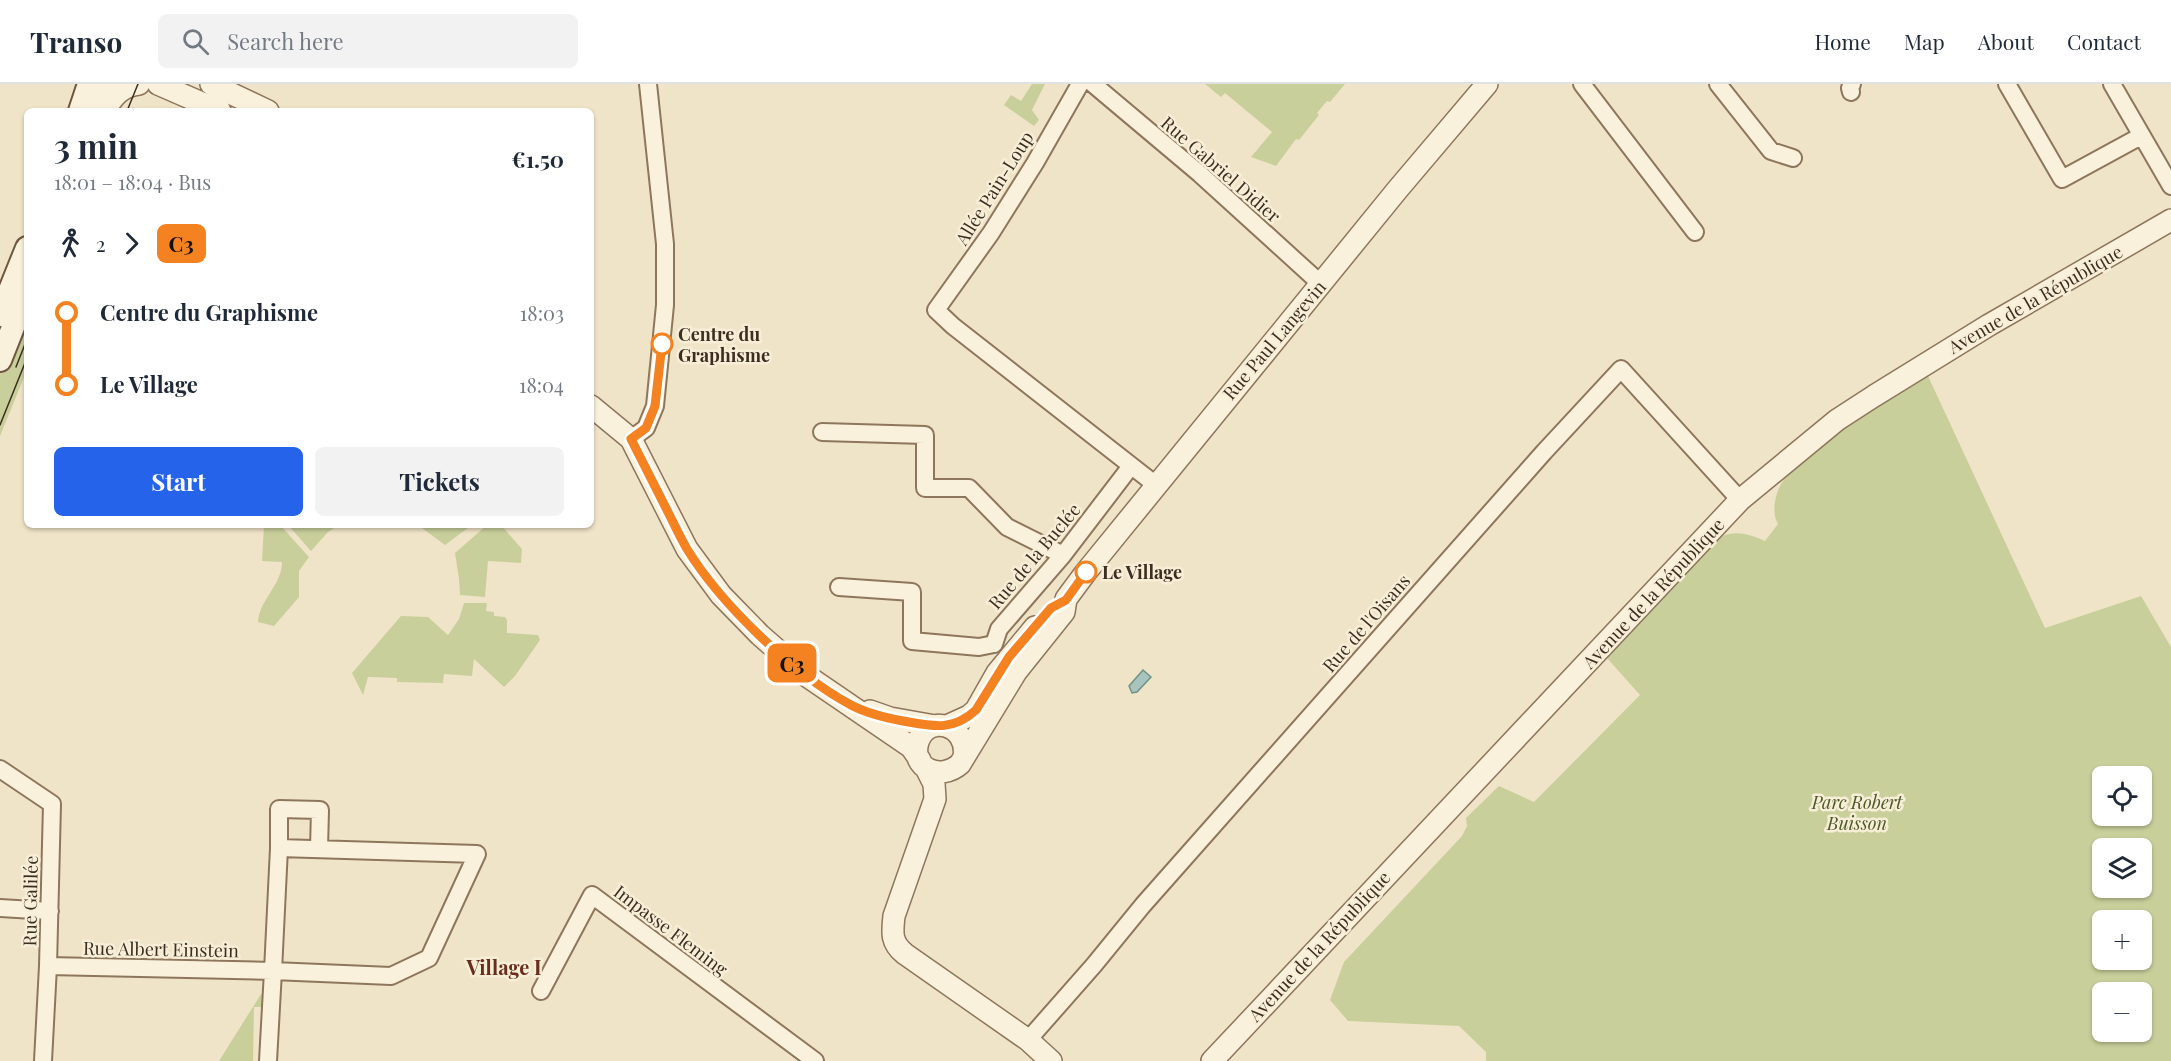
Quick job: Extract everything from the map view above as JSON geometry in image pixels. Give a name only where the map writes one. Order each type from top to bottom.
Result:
[{"type":"main road","points":[[86,104],[89,84]]},
{"type":"main road","points":[[86,104],[109,84]]},
{"type":"main road","points":[[0,315],[24,255]]},
{"type":"main road","points":[[0,360],[24,300]]},
{"type":"street","points":[[86,104],[98,84]]},
{"type":"street","points":[[106,108],[114,96],[123,89],[139,84]]},
{"type":"street","points":[[158,84],[213,108]]},
{"type":"street","points":[[175,84],[194,92],[231,93]]},
{"type":"street","points":[[210,84],[262,108]]},
{"type":"street","points":[[631,439],[646,428],[655,406],[665,305],[665,244],[648,84]]},
{"type":"street","name":"Allée Pain-Loup","points":[[1080,84],[1035,163],[991,233],[936,310],[953,326],[1131,466]]},
{"type":"street","name":"Rue Gabriel Didier","points":[[1093,84],[1200,174],[1321,284]]},
{"type":"street","name":"Rue Paul Langevin","points":[[941,726],[969,716],[976,710],[1006,658],[1051,608],[1066,600],[1156,485],[1398,189],[1488,84]]},
{"type":"street","points":[[1582,84],[1695,232]]},
{"type":"street","points":[[1719,84],[1771,151],[1793,158]]},
{"type":"street","points":[[2007,84],[2062,179],[2141,136]]},
{"type":"street","points":[[2112,84],[2171,186]]},
{"type":"street","name":"Avenue de la République","points":[[1212,1061],[1740,500],[1838,420],[1874,396],[1989,325],[2171,220]]},
{"type":"street","name":"Rue de l'Oisans","points":[[1028,1040],[1094,965],[1150,896],[1536,461],[1621,369],[1740,500]]},
{"type":"street","points":[[594,408],[631,439],[687,549],[721,595],[760,635],[807,676],[910,747],[923,764],[935,772],[944,773],[953,770],[962,760],[965,749],[960,735],[941,726],[890,718],[852,705]]},
{"type":"street","points":[[822,432],[925,435],[924,488],[969,488],[1007,526],[1063,555]]},
{"type":"street","points":[[1131,466],[1156,485]]},
{"type":"street","name":"Rue de la Buclée","points":[[1006,658],[999,629],[1063,555],[1131,466]]},
{"type":"street","points":[[839,587],[912,592],[912,641],[979,647],[1006,658]]},
{"type":"street","name":"Rue Paul Langevin","points":[[928,821],[962,760],[1006,658]]},
{"type":"street","points":[[941,726],[921,735],[917,752],[934,784],[935,799],[894,916],[892,933],[895,945],[1028,1040],[1051,1061]]},
{"type":"street","name":"Rue Galilée","points":[[0,769],[52,804],[44,1061]]},
{"type":"street","points":[[268,1061],[279,809],[320,810],[319,849]]},
{"type":"street","name":"Rue Albert Einstein","points":[[48,966],[391,976],[429,958],[477,854],[279,848]]},
{"type":"street","name":"Impasse Fleming","points":[[541,991],[592,895],[815,1061]]},
{"type":"street","points":[[0,908],[50,910]]},
{"type":"green space","points":[[1032,84],[1045,84],[1032,110],[1039,120],[1034,126],[1004,105],[1011,95],[1021,101]]},
{"type":"green space","points":[[1205,84],[1345,84],[1330,102],[1327,101],[1317,113],[1319,115],[1299,140],[1296,139],[1276,166],[1251,157],[1272,132],[1225,93],[1221,97]]},
{"type":"green space","points":[[24,314],[24,377],[0,436],[0,372]]},
{"type":"green space","name":"Parc Robert Buisson","points":[[1928,376],[2045,628],[2141,596],[2171,647],[2171,1061],[1486,1061],[1486,1052],[1459,1026],[1348,1021],[1330,1000],[1344,962],[1462,836],[1467,826],[1466,818],[1499,786],[1534,802],[1640,695],[1607,658],[1707,545],[1721,536],[1735,533],[1765,541],[1778,524],[1774,508],[1776,497],[1788,475],[1850,423],[1879,403]]},
{"type":"green space","points":[[264,528],[283,528],[309,557],[299,571],[299,597],[274,626],[258,622],[259,614],[278,578],[282,562],[262,561]]},
{"type":"green space","points":[[291,528],[334,528],[328,532],[311,551]]},
{"type":"green space","points":[[422,528],[468,528],[445,545]]},
{"type":"green space","points":[[484,528],[504,528],[522,549],[521,563],[488,561],[485,597],[460,595],[455,553]]},
{"type":"green space","points":[[464,603],[487,603],[486,611],[494,612],[494,616],[505,617],[507,620],[507,633],[538,635],[540,640],[515,676],[504,687],[474,659],[472,676],[444,674],[443,683],[397,682],[397,678],[368,677],[363,695],[352,673],[401,616],[428,617],[448,635],[459,619]]},
{"type":"green space","points":[[261,994],[267,994],[266,1007],[254,1007],[253,1061],[219,1061]]},
{"type":"water","points":[[1143,670],[1151,677],[1137,692],[1132,693],[1129,686]]},
{"type":"tram line","points":[[128,108],[138,84]]},
{"type":"tram line","points":[[16,367],[24,347]]},
{"type":"tram line","points":[[0,425],[24,365]]},
{"type":"bus line","name":"C3","points":[[662,344],[655,406],[646,428],[631,439],[687,549],[721,595],[760,635],[807,676],[852,705],[890,718],[935,726],[947,726],[969,716],[976,710],[1009,657],[1051,608],[1066,600],[1086,572]]},
{"type":"place","name":"Centre du Graphisme","points":[[662,344]]},
{"type":"place","name":"Le Village","points":[[1086,572]]},
{"type":"district","name":"Village I","points":[[504,966]]}]
